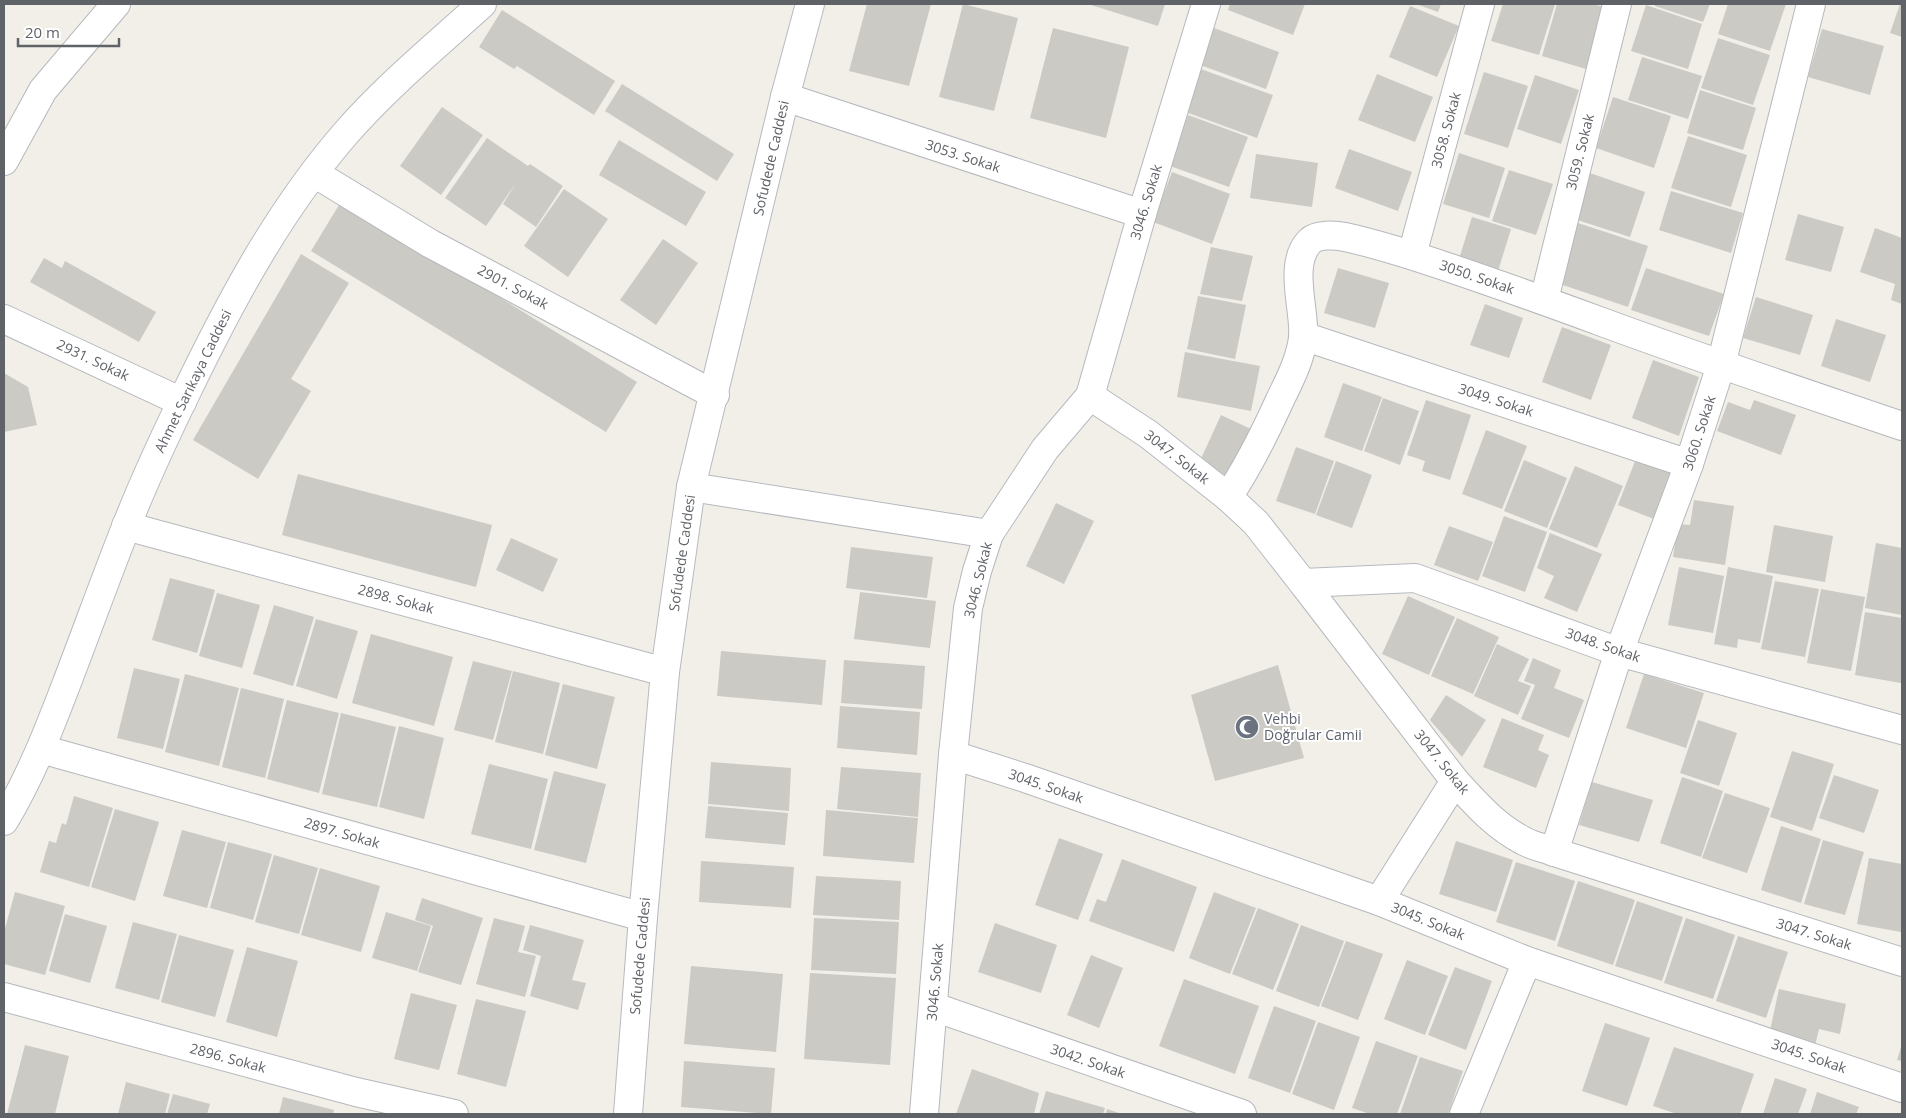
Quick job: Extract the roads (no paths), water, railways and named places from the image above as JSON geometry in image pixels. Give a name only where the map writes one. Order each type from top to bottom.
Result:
[{"type":"street","points":[[4,161],[43,90],[116,4]]},
{"type":"street","name":"Ahmet Sarıkaya Caddesi","points":[[4,821],[41,749],[126,526],[216,331],[261,249],[314,174],[346,134],[375,102],[482,4]]},
{"type":"street","name":"Sofudede Caddesi","points":[[628,1114],[665,672],[692,487],[785,97],[810,4]]},
{"type":"street","name":"3046. Sokak","points":[[924,1114],[953,755],[968,608],[977,571],[989,534],[1045,449],[1090,396],[1142,214],[1206,4]]},
{"type":"street","name":"3058. Sokak","points":[[1412,255],[1480,4]]},
{"type":"street","name":"3059. Sokak","points":[[1544,300],[1617,4]]},
{"type":"street","name":"3060. Sokak","points":[[1554,852],[1619,652],[1689,464],[1721,365],[1810,4]]},
{"type":"street","name":"3053. Sokak","points":[[785,97],[1142,214]]},
{"type":"street","name":"2901. Sokak","points":[[314,174],[431,244],[715,395]]},
{"type":"street","name":"3050. Sokak","points":[[1228,497],[1245,471],[1300,354],[1303,336],[1298,288],[1301,262],[1304,249],[1312,239],[1326,236],[1343,237],[1412,255],[1544,300],[1721,365],[1902,426]]},
{"type":"street","name":"2931. Sokak","points":[[4,319],[182,402]]},
{"type":"street","name":"3049. Sokak","points":[[1303,336],[1689,464]]},
{"type":"street","name":"3047. Sokak","points":[[1090,396],[1148,434],[1228,497],[1256,523],[1455,781],[1497,823],[1523,841],[1554,852],[1902,962]]},
{"type":"street","points":[[692,487],[989,534]]},
{"type":"street","name":"2898. Sokak","points":[[126,526],[665,672]]},
{"type":"street","name":"3048. Sokak","points":[[1303,583],[1415,578],[1619,652],[1902,730]]},
{"type":"street","name":"2897. Sokak","points":[[41,749],[643,917]]},
{"type":"street","name":"3045. Sokak","points":[[953,755],[1025,778],[1379,901],[1526,961],[1902,1088]]},
{"type":"street","points":[[1379,901],[1455,781]]},
{"type":"street","points":[[1464,1114],[1526,961]]},
{"type":"street","name":"2896. Sokak","points":[[4,997],[353,1103],[454,1114]]},
{"type":"street","name":"3042. Sokak","points":[[934,1007],[1242,1114]]},
{"type":"place","name":"Vehbi Doğrular Camii","points":[[1247,727]]}]
